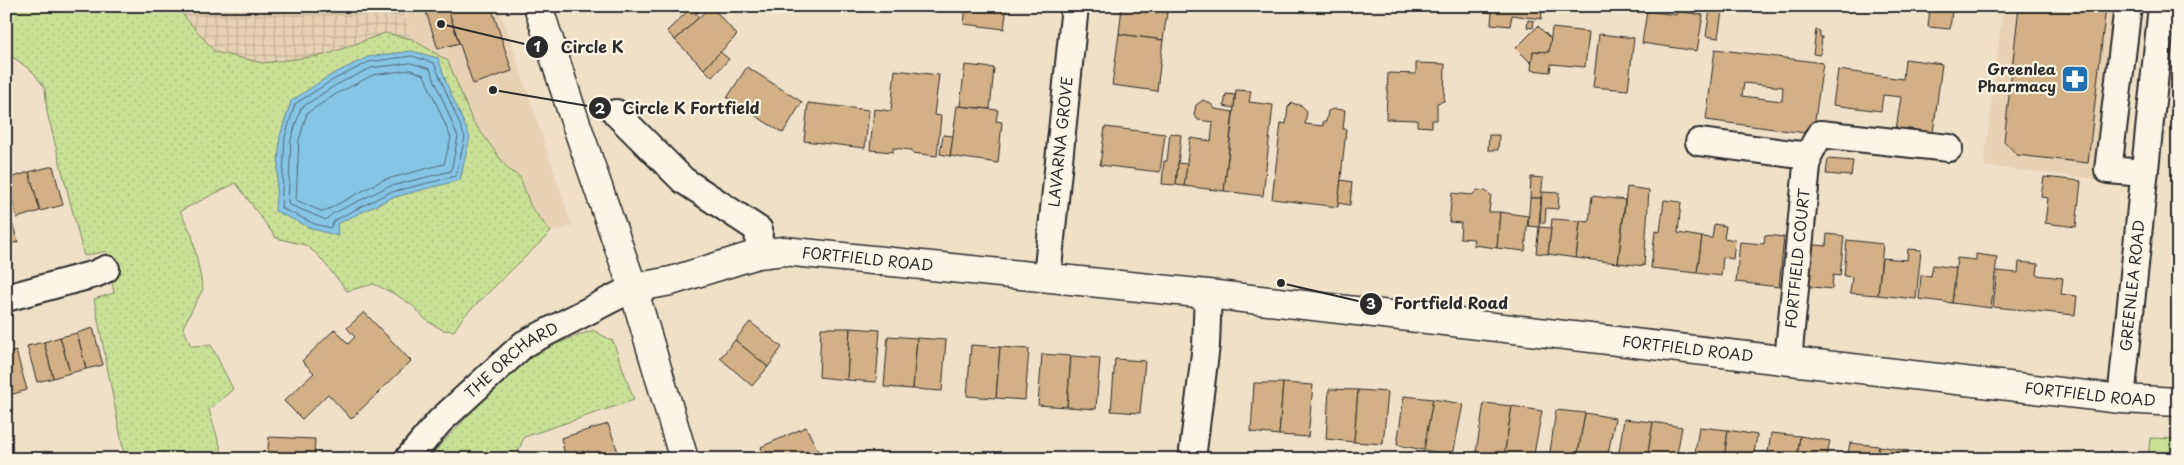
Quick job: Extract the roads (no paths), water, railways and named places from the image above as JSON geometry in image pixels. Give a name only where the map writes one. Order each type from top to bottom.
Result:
[{"type":"street","points":[[538,6],[571,110],[633,288],[684,459]]},
{"type":"street","name":"LAVARNA GROVE","points":[[1047,277],[1075,6]]},
{"type":"street","points":[[2128,6],[2108,170],[2144,173]]},
{"type":"street","name":"GREENLEA ROAD","points":[[2121,399],[2162,6]]},
{"type":"street","points":[[616,113],[683,180],[759,230],[758,254]]},
{"type":"street","name":"FORTFIELD COURT","points":[[1788,360],[1808,156],[1820,134],[1949,148]]},
{"type":"street","points":[[1698,142],[1808,156]]},
{"type":"street","name":"FORTFIELD ROAD","points":[[633,288],[670,281],[758,254],[784,250],[1208,294],[2121,399],[2178,402]]},
{"type":"street","points":[[6,298],[106,269]]},
{"type":"street","name":"THE ORCHARD","points":[[408,459],[440,421],[524,344],[633,288]]},
{"type":"street","points":[[1192,459],[1206,345],[1208,294]]},
{"type":"water","points":[[412,51],[438,58],[448,87],[470,137],[460,180],[391,198],[337,224],[338,236],[313,229],[275,211],[280,136],[291,101],[329,76],[368,57]]},
{"type":"place","name":"Circle K","points":[[441,24]]},
{"type":"place","name":"Greenlea Pharmacy","points":[[2075,79]]},
{"type":"place","name":"Circle K Fortfield","points":[[493,90]]},
{"type":"place","name":"Fortfield Road","points":[[1281,283]]}]
